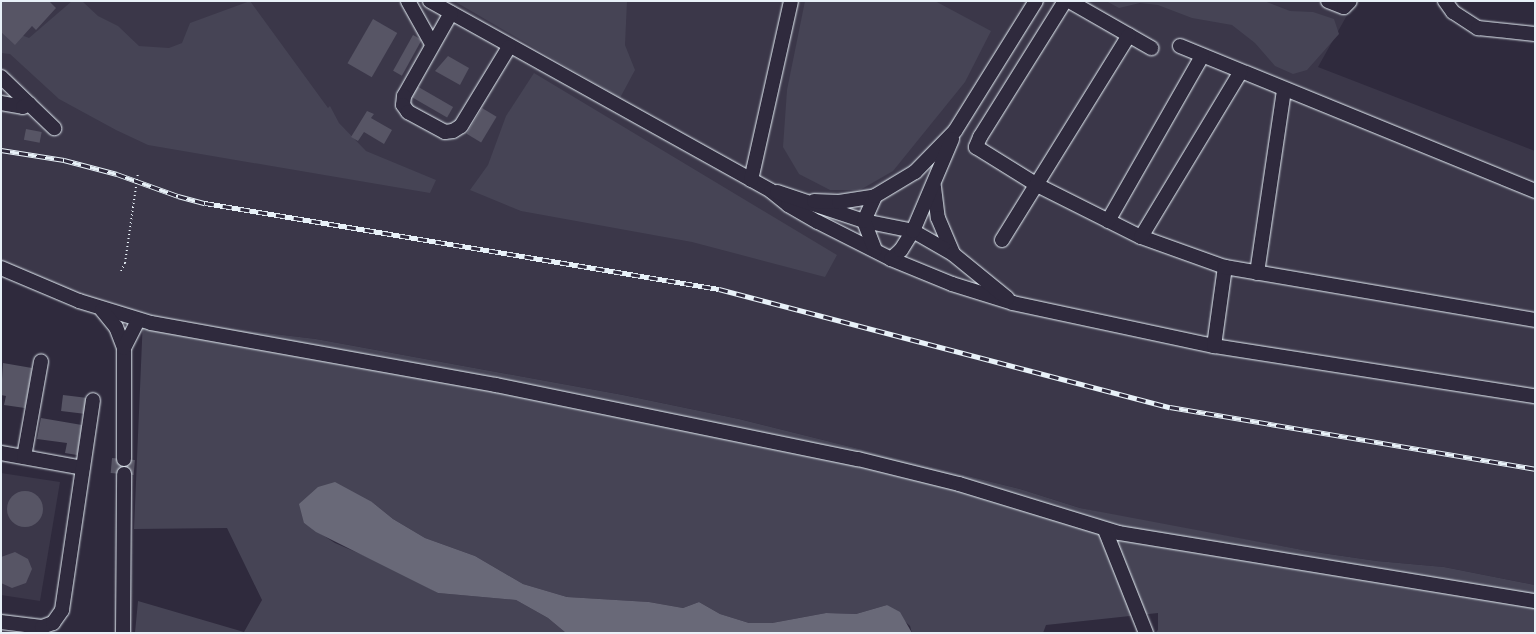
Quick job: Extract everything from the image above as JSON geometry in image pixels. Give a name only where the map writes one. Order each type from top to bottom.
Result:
[{"type":"street","points":[[408,1],[432,44]]},
{"type":"street","points":[[430,1],[510,47],[772,191],[800,213],[891,259],[952,284],[1013,303],[1214,346],[1535,396]]},
{"type":"street","points":[[751,180],[791,1]]},
{"type":"street","points":[[891,259],[901,250],[914,231],[955,131],[1036,1]]},
{"type":"street","points":[[1065,1],[976,144],[980,151],[1037,186],[1141,237],[1225,267],[1535,320]]},
{"type":"street","points":[[1069,1],[1151,48]]},
{"type":"street","points":[[1328,1],[1344,7],[1350,1]]},
{"type":"street","points":[[1445,1],[1454,12],[1478,28],[1497,32],[1535,34]]},
{"type":"street","points":[[451,14],[432,44],[404,96],[403,104],[408,112],[445,132],[453,131],[461,126],[510,47]]},
{"type":"street","points":[[1002,240],[1037,186],[1129,35]]},
{"type":"street","points":[[1180,46],[1240,73],[1535,190]]},
{"type":"street","points":[[1108,221],[1202,56]]},
{"type":"street","points":[[1141,237],[1240,73]]},
{"type":"street","points":[[1,78],[54,128]]},
{"type":"street","points":[[1257,273],[1284,90]]},
{"type":"street","points":[[1,103],[23,107],[29,104]]},
{"type":"street","points":[[798,199],[839,202],[875,196],[915,172],[955,131]]},
{"type":"street","points":[[934,185],[938,218],[953,254]]},
{"type":"street","points":[[772,191],[864,221],[914,231],[953,254],[1013,303]]},
{"type":"street","points":[[875,196],[864,221],[875,250]]},
{"type":"street","points":[[1214,346],[1225,267]]},
{"type":"street","points":[[1,268],[101,309],[138,320],[496,386],[858,459],[966,486],[1106,530],[1535,601]]},
{"type":"street","points":[[101,309],[116,327],[124,348],[124,459]]},
{"type":"street","points":[[124,348],[138,320]]},
{"type":"street","points":[[24,457],[41,362]]},
{"type":"street","points":[[1,622],[42,627],[53,623],[60,615],[93,400]]},
{"type":"street","points":[[1,453],[83,468]]},
{"type":"street","points":[[123,633],[124,474]]},
{"type":"street","points":[[1106,530],[1146,633]]},
{"type":"path","points":[[121,271],[125,263],[138,173]]},
{"type":"shaded area","points":[[1,1],[1355,1],[1318,67],[1535,151],[1535,585],[1444,567],[1377,561],[1308,551],[1127,518],[1080,508],[1020,489],[739,419],[623,395],[316,339],[143,318],[80,295],[1,262]]},
{"type":"shaded area","points":[[72,1],[82,1],[98,16],[118,26],[139,46],[169,48],[182,43],[190,23],[250,1],[328,108],[330,106],[339,123],[366,151],[436,180],[430,193],[148,145],[116,130],[59,99],[10,54],[1,53],[1,27],[29,38]]},
{"type":"shaded area","points":[[454,1],[627,1],[625,45],[635,70],[620,98]]},
{"type":"shaded area","points":[[805,1],[935,1],[991,31],[965,82],[893,171],[860,190],[830,190],[799,174],[783,147],[787,90]]},
{"type":"shaded area","points":[[1106,1],[1264,1],[1290,11],[1313,12],[1334,19],[1339,34],[1307,70],[1293,74],[1275,66],[1255,43],[1232,25],[1192,18],[1158,5],[1140,3],[1119,8]]},
{"type":"shaded area","points":[[534,73],[837,255],[825,277],[692,242],[521,211],[470,190],[488,165],[506,116]]},
{"type":"shaded area","points":[[143,318],[316,339],[623,395],[739,419],[1020,489],[1080,508],[1308,551],[1377,561],[1444,567],[1535,585],[1535,633],[1155,633],[1158,630],[1158,613],[1046,625],[1043,633],[912,633],[910,626],[887,605],[856,614],[826,613],[772,623],[749,623],[720,614],[699,602],[683,608],[649,602],[567,597],[523,584],[475,556],[425,538],[393,519],[372,502],[304,523],[335,543],[393,568],[438,593],[516,600],[548,618],[566,633],[135,633],[138,601],[244,632],[262,600],[227,528],[134,529]]},
{"type":"shaded area","points":[[1,473],[60,482],[40,601],[1,595]]},
{"type":"water","points":[[335,482],[372,502],[393,519],[425,538],[475,556],[523,584],[567,597],[649,602],[683,608],[699,602],[720,614],[749,623],[772,623],[826,613],[856,614],[887,605],[900,612],[912,633],[566,633],[548,618],[516,600],[438,593],[316,532],[304,523],[299,504],[318,487]]},
{"type":"building","points":[[1,1],[49,1],[56,8],[36,30],[32,26],[15,45],[1,32]]},
{"type":"building","points":[[373,19],[397,33],[372,77],[348,63]]},
{"type":"building","points":[[413,35],[422,40],[402,76],[393,71]]},
{"type":"building","points":[[448,56],[469,68],[460,85],[435,71]]},
{"type":"building","points":[[415,85],[453,107],[447,117],[409,95]]},
{"type":"building","points":[[482,108],[497,117],[481,142],[467,134]]},
{"type":"building","points":[[367,111],[374,114],[371,118],[392,130],[384,144],[364,132],[358,141],[351,137]]},
{"type":"building","points":[[26,129],[42,132],[40,143],[24,140]]},
{"type":"building","points":[[3,363],[32,368],[25,408],[4,405],[6,396],[1,395]]},
{"type":"building","points":[[63,395],[88,398],[86,414],[61,411]]},
{"type":"building","points":[[41,418],[82,425],[77,455],[65,453],[67,443],[37,439]]},
{"type":"building","points":[[112,458],[135,460],[134,475],[111,473]]},
{"type":"building","points":[[25,491],[38,496],[43,509],[38,522],[25,527],[12,522],[7,509],[12,496]]},
{"type":"building","points":[[15,552],[28,559],[32,569],[26,583],[12,588],[1,583],[1,557]]},
{"type":"railway","points":[[1,150],[64,160],[117,174],[178,196],[205,203],[719,289],[1170,407],[1535,469]]}]
